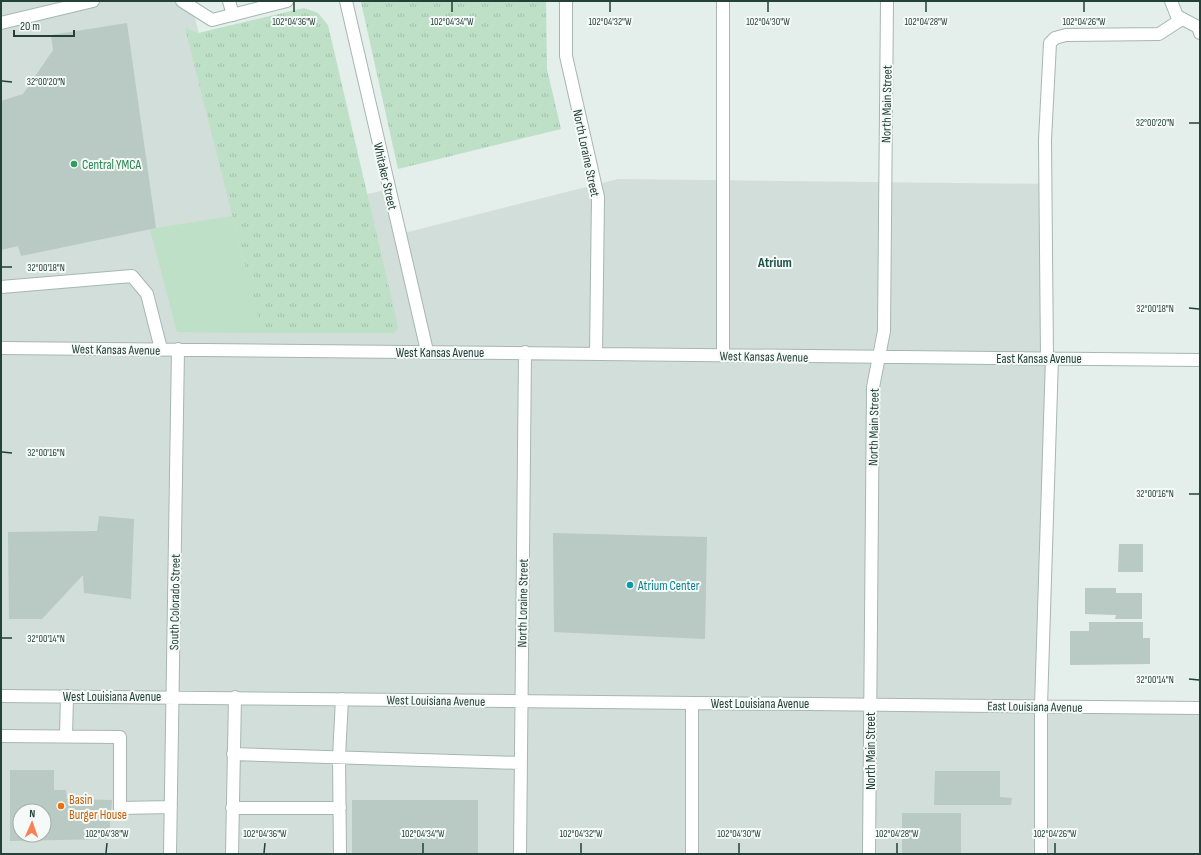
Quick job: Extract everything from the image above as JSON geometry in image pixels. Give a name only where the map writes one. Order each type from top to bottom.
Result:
[{"type":"street","points":[[1,23],[93,1]]},
{"type":"street","points":[[229,1],[232,15]]},
{"type":"street","points":[[186,2],[212,20],[287,1]]},
{"type":"street","name":"Whitaker Street","points":[[346,1],[427,352]]},
{"type":"street","name":"North Loraine Street","points":[[566,1],[566,56],[598,197],[596,354]]},
{"type":"street","points":[[723,1],[723,355]]},
{"type":"street","name":"North Main Street","points":[[869,854],[873,387],[884,331],[887,1]]},
{"type":"street","points":[[1171,1],[1177,16],[1199,29]]},
{"type":"street","points":[[1041,854],[1041,706],[1050,358],[1045,140],[1050,43],[1056,38],[1066,35],[1160,34],[1182,19]]},
{"type":"street","points":[[1,287],[132,276],[146,294],[161,349]]},
{"type":"street","name":"West Kansas Avenue","points":[[1,348],[525,352],[878,357]]},
{"type":"street","name":"South Colorado Street","points":[[170,854],[178,349]]},
{"type":"street","name":"North Loraine Street","points":[[520,854],[525,352]]},
{"type":"street","name":"East Kansas Avenue","points":[[878,357],[1200,360]]},
{"type":"street","name":"West Louisiana Avenue","points":[[1,696],[172,696],[871,704]]},
{"type":"street","points":[[66,736],[67,696]]},
{"type":"street","points":[[232,854],[235,697]]},
{"type":"street","points":[[340,854],[339,757],[342,699]]},
{"type":"street","points":[[692,703],[692,854]]},
{"type":"street","name":"East Louisiana Avenue","points":[[871,704],[1200,708]]},
{"type":"street","points":[[1,736],[120,737],[120,808],[171,806]]},
{"type":"street","points":[[233,754],[521,763]]},
{"type":"street","points":[[232,808],[340,808]]},
{"type":"shaded area","points":[[1,1],[191,1],[244,223],[389,189],[400,234],[618,179],[1049,184],[1043,704],[1200,706],[1200,854],[1,854]]},
{"type":"green space","points":[[546,1],[547,69],[561,129],[398,169],[361,2]]},
{"type":"green space","points":[[304,8],[318,13],[328,25],[397,322],[398,328],[394,333],[262,333],[185,28],[198,33]]},
{"type":"green space","points":[[232,216],[262,333],[177,332],[150,229]]},
{"type":"building","name":"Central YMCA","points":[[127,23],[156,228],[21,256],[18,246],[1,250],[1,101],[23,94],[53,50],[51,35]]},
{"type":"building","points":[[99,516],[134,519],[131,599],[84,593],[83,575],[42,619],[9,619],[8,532],[97,531]]},
{"type":"building","name":"Atrium Center","points":[[553,533],[707,537],[705,639],[554,632]]},
{"type":"building","points":[[1119,544],[1143,544],[1143,572],[1118,572]]},
{"type":"building","points":[[1085,588],[1116,588],[1116,593],[1142,593],[1142,619],[1115,619],[1116,615],[1085,614]]},
{"type":"building","points":[[1089,622],[1143,622],[1143,638],[1150,638],[1150,664],[1070,665],[1070,631],[1089,631]]},
{"type":"building","name":"Basin Burger House","points":[[10,770],[54,770],[54,790],[66,790],[67,799],[112,800],[109,839],[52,840],[52,803],[12,803],[12,841],[10,841]]},
{"type":"building","points":[[935,771],[1000,771],[1000,797],[1012,798],[1011,805],[934,805]]},
{"type":"building","points":[[352,800],[478,800],[478,854],[352,854]]},
{"type":"building","points":[[902,813],[961,813],[961,854],[902,854]]},
{"type":"place","name":"Central YMCA","points":[[74,164]]},
{"type":"place","name":"Atrium Center","points":[[630,585]]},
{"type":"place","name":"Basin Burger House","points":[[61,806]]},
{"type":"district","name":"Atrium","points":[[775,262]]}]
